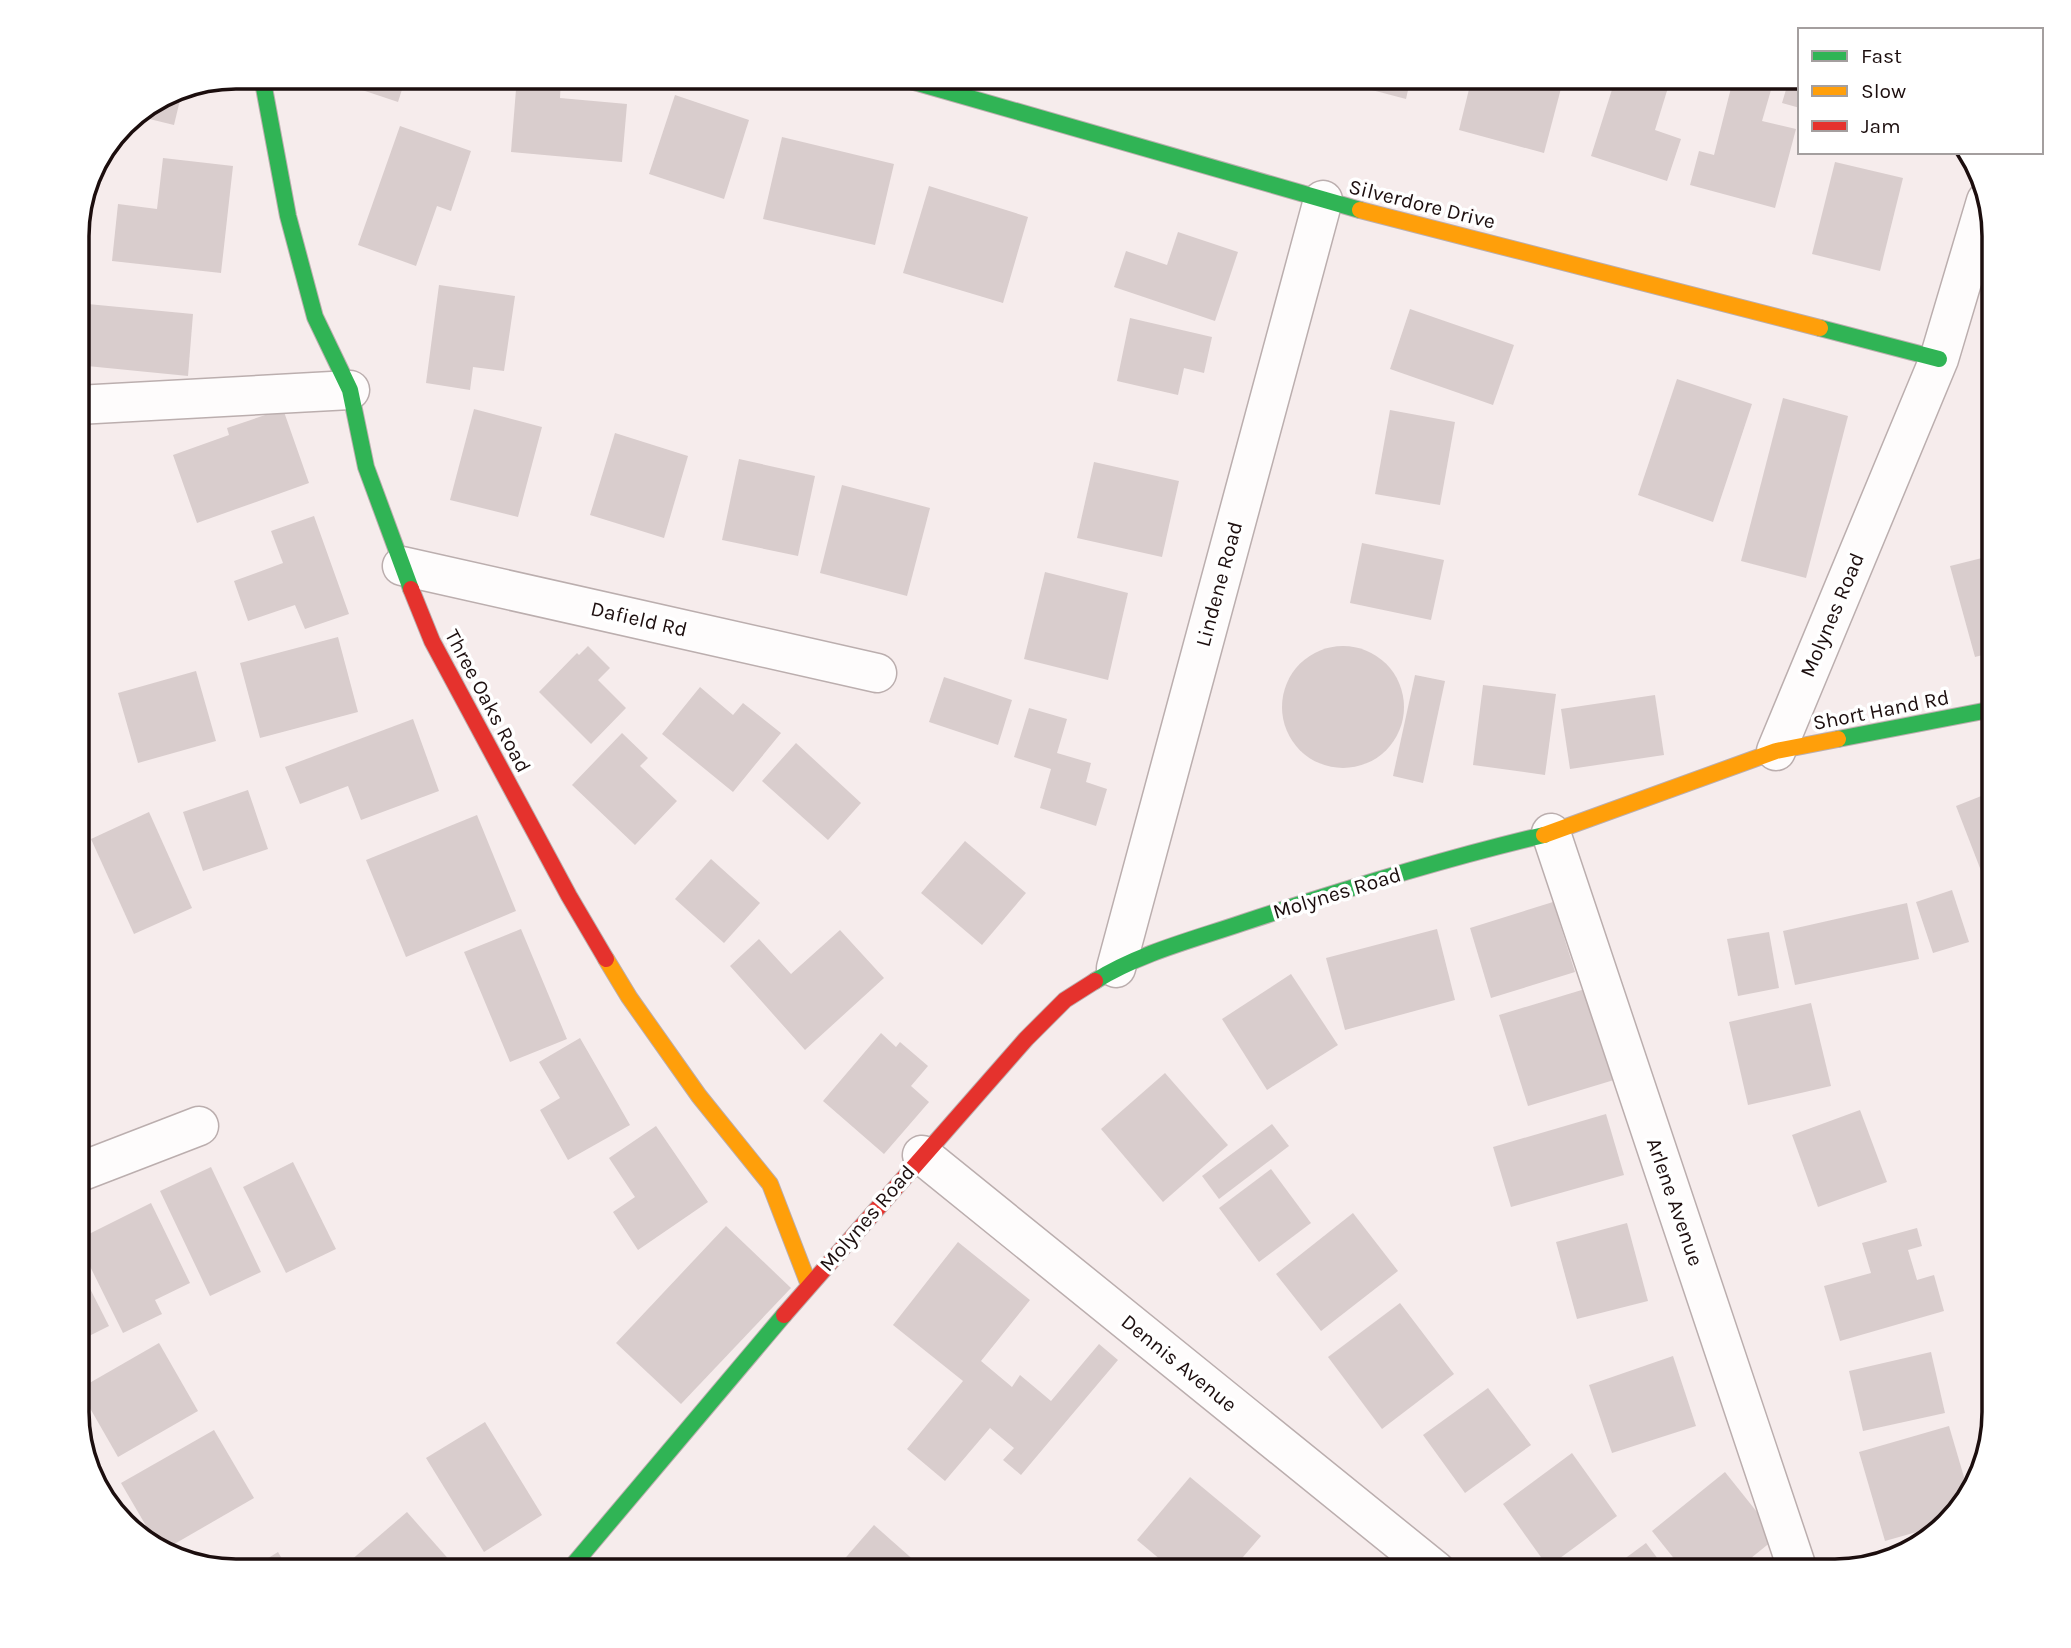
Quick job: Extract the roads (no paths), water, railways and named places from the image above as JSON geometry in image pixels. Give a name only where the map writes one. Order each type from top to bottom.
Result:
[{"type":"street","name":"Three Oaks Road","points":[[264,90],[288,216],[315,317],[350,390],[366,467],[432,641],[569,896],[645,1019],[699,1096],[770,1184],[809,1285]]},
{"type":"street","name":"Silverdore Drive","points":[[940,90],[1323,200],[1939,359]]},
{"type":"street","name":"Lindene Road","points":[[1116,968],[1323,200]]},
{"type":"street","name":"Molynes Road","points":[[586,1559],[809,1285],[922,1155],[1065,1000],[1116,968],[1152,953],[1311,900],[1483,849],[1551,833],[1776,751],[1939,359],[1980,220]]},
{"type":"street","points":[[90,404],[350,390]]},
{"type":"street","name":"Dafield Rd","points":[[402,566],[877,673]]},
{"type":"street","name":"Short Hand Rd","points":[[1776,751],[1982,711]]},
{"type":"street","name":"Arlene Avenue","points":[[1551,833],[1794,1559]]},
{"type":"street","points":[[90,1168],[199,1126]]},
{"type":"street","name":"Dennis Avenue","points":[[922,1155],[1421,1559]]}]
